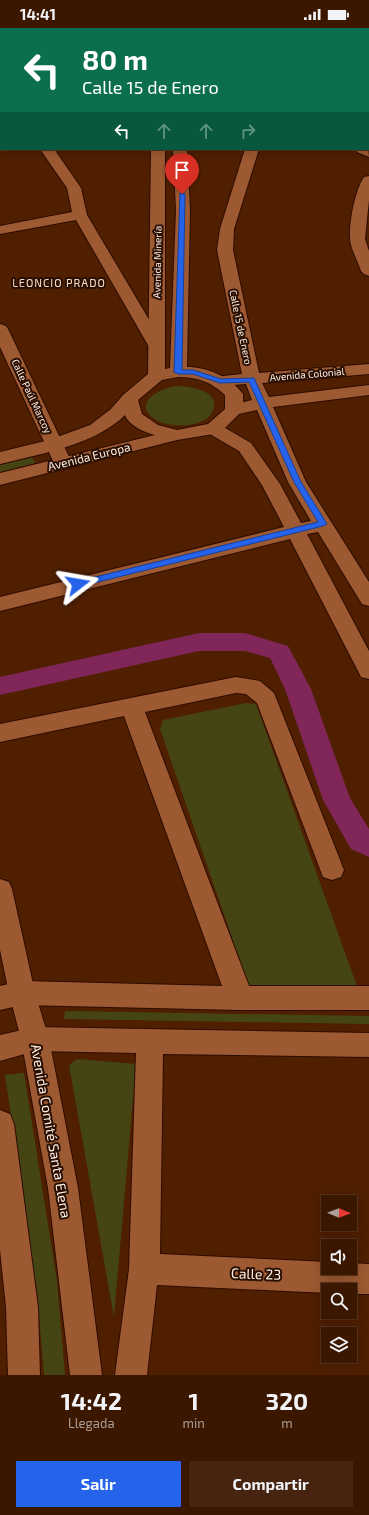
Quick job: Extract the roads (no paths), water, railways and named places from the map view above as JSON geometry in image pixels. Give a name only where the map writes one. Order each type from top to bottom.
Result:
[{"type":"street","points":[[48,150],[74,188],[80,215],[156,345]]},
{"type":"street","name":"Avenida Minería","points":[[157,376],[158,150]]},
{"type":"street","name":"Avenida Minería","points":[[178,372],[182,210],[180,150]]},
{"type":"street","name":"Calle 15 de Enero","points":[[252,150],[227,229],[225,250],[252,379],[297,482],[369,599]]},
{"type":"street","points":[[369,180],[362,198],[357,239],[369,271]]},
{"type":"street","points":[[0,230],[80,215]]},
{"type":"street","name":"Calle Paúl Marcoy","points":[[0,329],[63,463]]},
{"type":"street","points":[[0,373],[20,369]]},
{"type":"street","name":"Avenida Colonial","points":[[220,381],[369,369]]},
{"type":"street","points":[[178,372],[193,372],[220,381],[234,394],[234,410],[214,429],[177,435],[152,429],[134,417],[129,399],[157,376],[178,372]]},
{"type":"street","name":"Avenida Colonial","points":[[234,410],[262,403],[369,390]]},
{"type":"street","name":"Avenida Europa","points":[[0,458],[55,444],[96,429],[117,414],[129,399]]},
{"type":"street","points":[[214,429],[245,447],[271,484],[369,671]]},
{"type":"street","name":"Avenida Europa","points":[[0,479],[177,435]]},
{"type":"street","points":[[0,604],[323,524]]},
{"type":"street","points":[[0,733],[236,685],[252,687],[266,699],[332,870]]},
{"type":"street","points":[[132,707],[240,998]]},
{"type":"street","name":"Avenida Comité Santa Elena","points":[[0,889],[11,995],[35,1039],[63,1188],[86,1375]]},
{"type":"street","points":[[11,995],[369,998]]},
{"type":"street","points":[[0,1048],[35,1039],[369,1045]]},
{"type":"street","points":[[131,1375],[144,1270],[150,1041]]},
{"type":"street","points":[[1,1135],[22,1307],[24,1375]]},
{"type":"street","name":"Calle 23","points":[[144,1270],[369,1279]]},
{"type":"waterway","points":[[0,686],[199,642],[245,642],[279,652],[298,689],[337,800],[361,841],[369,845]]},
{"type":"district","name":"LEONCIO PRADO","points":[[59,283]]}]
